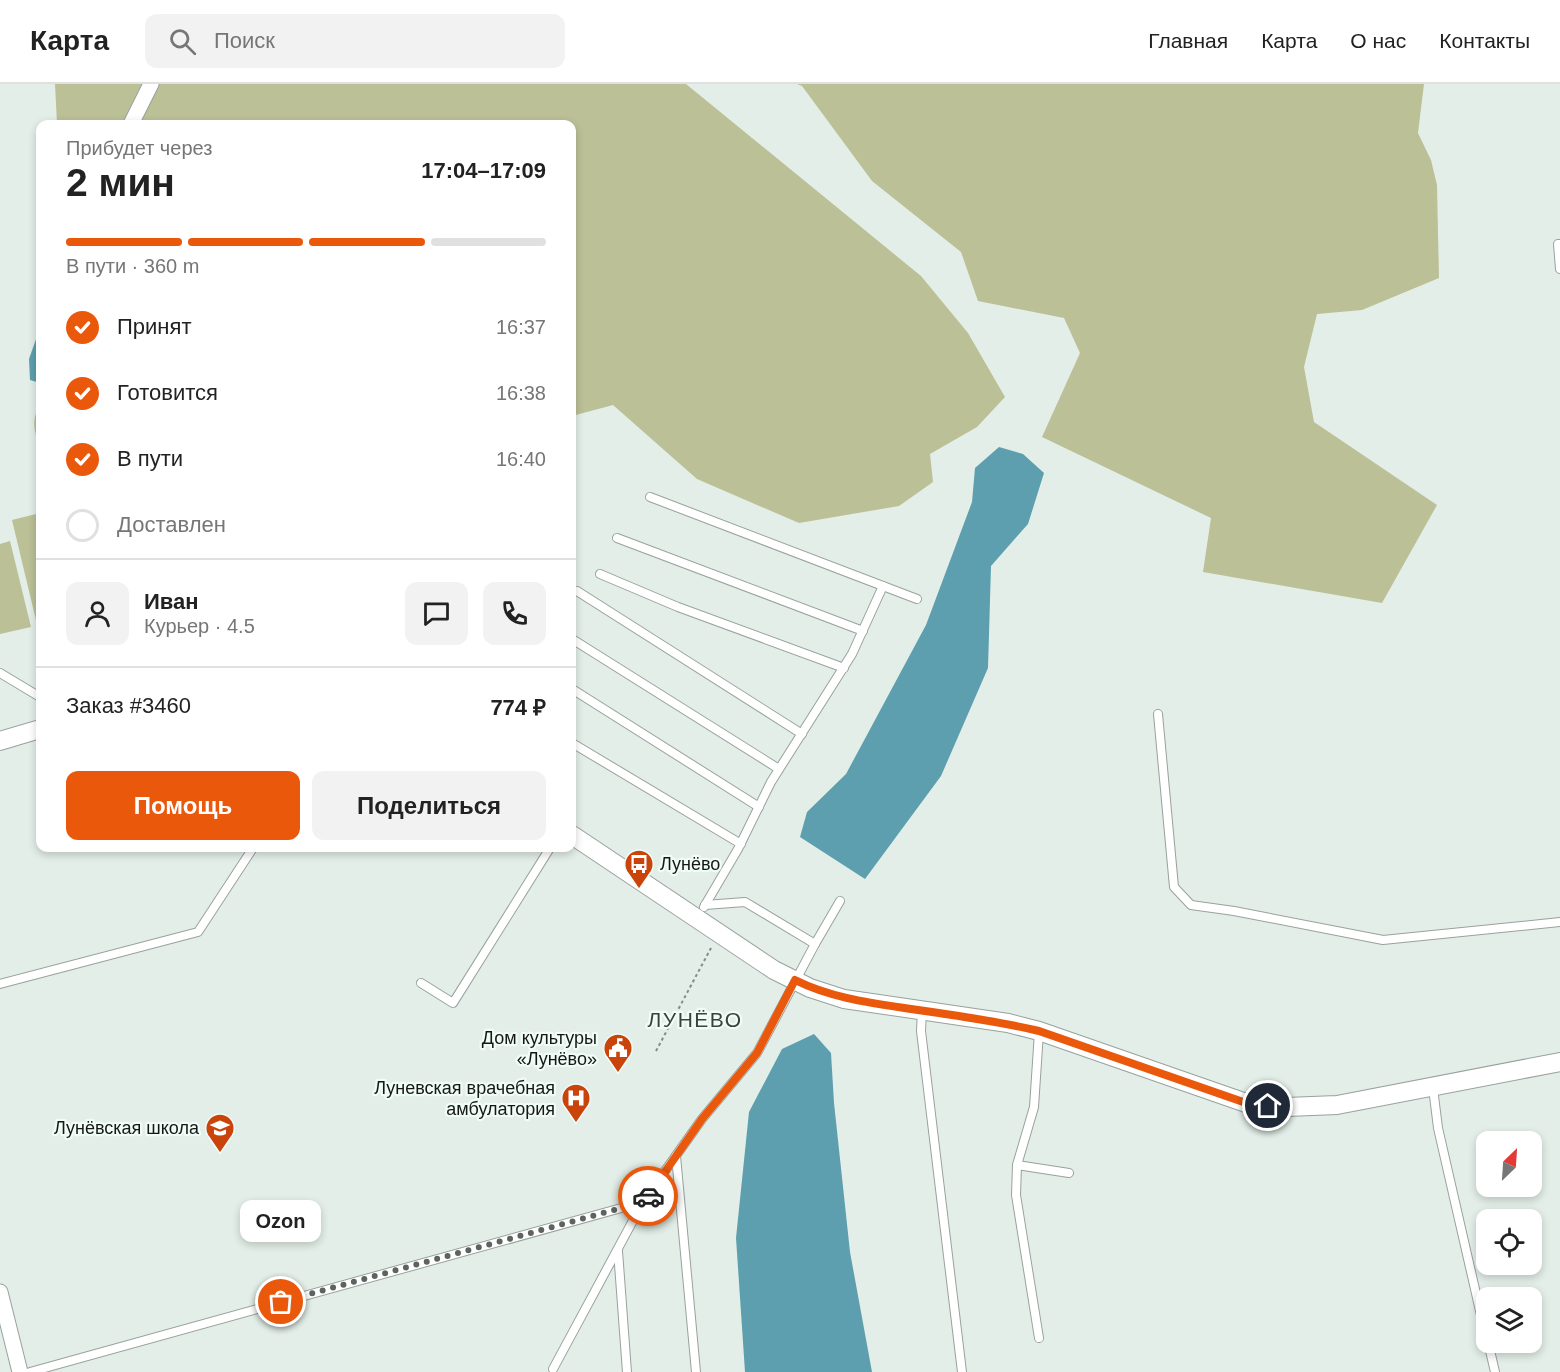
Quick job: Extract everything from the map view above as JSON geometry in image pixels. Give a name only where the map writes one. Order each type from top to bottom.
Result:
[{"type":"street","points":[[133,120],[151,84]]},
{"type":"street","points":[[0,741],[36,730]]},
{"type":"street","points":[[576,837],[701,912],[718,933],[774,970],[810,988],[844,999],[1008,1023],[1039,1031],[1249,1104],[1287,1107],[1337,1105],[1560,1062]]},
{"type":"street","points":[[0,1292],[20,1372]]},
{"type":"lane","points":[[1560,244],[1558,244],[1560,268]]},
{"type":"lane","points":[[650,497],[917,599]]},
{"type":"lane","points":[[617,538],[863,631]]},
{"type":"lane","points":[[600,574],[678,607],[844,668]]},
{"type":"lane","points":[[701,912],[741,844],[779,769],[844,668],[883,586]]},
{"type":"lane","points":[[578,591],[802,734]]},
{"type":"lane","points":[[576,642],[779,769]]},
{"type":"lane","points":[[0,673],[36,695]]},
{"type":"lane","points":[[576,692],[759,807]]},
{"type":"lane","points":[[1158,714],[1174,887],[1191,905],[1234,911],[1383,940],[1560,922]]},
{"type":"lane","points":[[576,745],[741,844]]},
{"type":"lane","points":[[0,984],[198,933],[250,852]]},
{"type":"lane","points":[[421,983],[453,1003],[547,852]]},
{"type":"lane","points":[[553,1369],[643,1202],[702,1119],[757,1053],[840,901]]},
{"type":"lane","points":[[701,912],[745,902],[815,944]]},
{"type":"lane","points":[[922,1010],[921,1031],[962,1372]]},
{"type":"lane","points":[[1039,1031],[1034,1107],[1017,1165],[1016,1195],[1039,1338]]},
{"type":"lane","points":[[1433,1086],[1438,1128],[1476,1293]]},
{"type":"lane","points":[[675,1156],[696,1372]]},
{"type":"lane","points":[[1017,1165],[1069,1173]]},
{"type":"lane","points":[[30,1372],[643,1202]]},
{"type":"lane","points":[[618,1250],[627,1372]]},
{"type":"lane","points":[[1491,1353],[1495,1372]]},
{"type":"path","points":[[656,1051],[718,933]]},
{"type":"green space","points":[[55,84],[686,84],[921,276],[968,333],[1005,397],[977,427],[930,454],[933,482],[899,506],[799,523],[697,479],[613,405],[576,415],[576,120],[57,120]]},
{"type":"green space","points":[[797,84],[1424,84],[1418,133],[1431,160],[1437,185],[1439,278],[1362,310],[1317,314],[1304,367],[1314,422],[1437,505],[1382,603],[1203,572],[1211,518],[1042,437],[1080,353],[1064,318],[978,301],[961,252],[872,181],[802,86]]},
{"type":"green space","points":[[36,514],[36,620],[12,520]]},
{"type":"green space","points":[[10,541],[31,627],[0,634],[0,544]]},
{"type":"water","points":[[36,339],[36,382],[30,380],[29,359]]},
{"type":"water","points":[[999,447],[1023,454],[1044,473],[1028,524],[991,566],[988,668],[941,776],[865,879],[800,837],[807,812],[846,774],[926,625],[972,502],[975,468]]},
{"type":"water","points":[[814,1034],[831,1053],[850,1252],[872,1372],[745,1372],[736,1238],[749,1112],[782,1049]]},
{"type":"way so far","points":[[281,1302],[643,1202],[648,1196]]},
{"type":"place","name":"Лунёво","points":[[639,890]]},
{"type":"place","name":"Дом культуры «Лунёво»","points":[[618,1074]]},
{"type":"place","name":"Луневская врачебная амбулатория","points":[[576,1124]]},
{"type":"place","name":"Лунёвская школа","points":[[220,1154]]},
{"type":"place","name":"Ozon","points":[[281,1302]]},
{"type":"district","name":"ЛУНЁВО","points":[[695,1019]]},
{"type":"route","points":[[648,1196],[702,1119],[757,1053],[795,980],[810,988],[844,999],[1008,1023],[1039,1031],[1249,1104],[1268,1106]]}]
